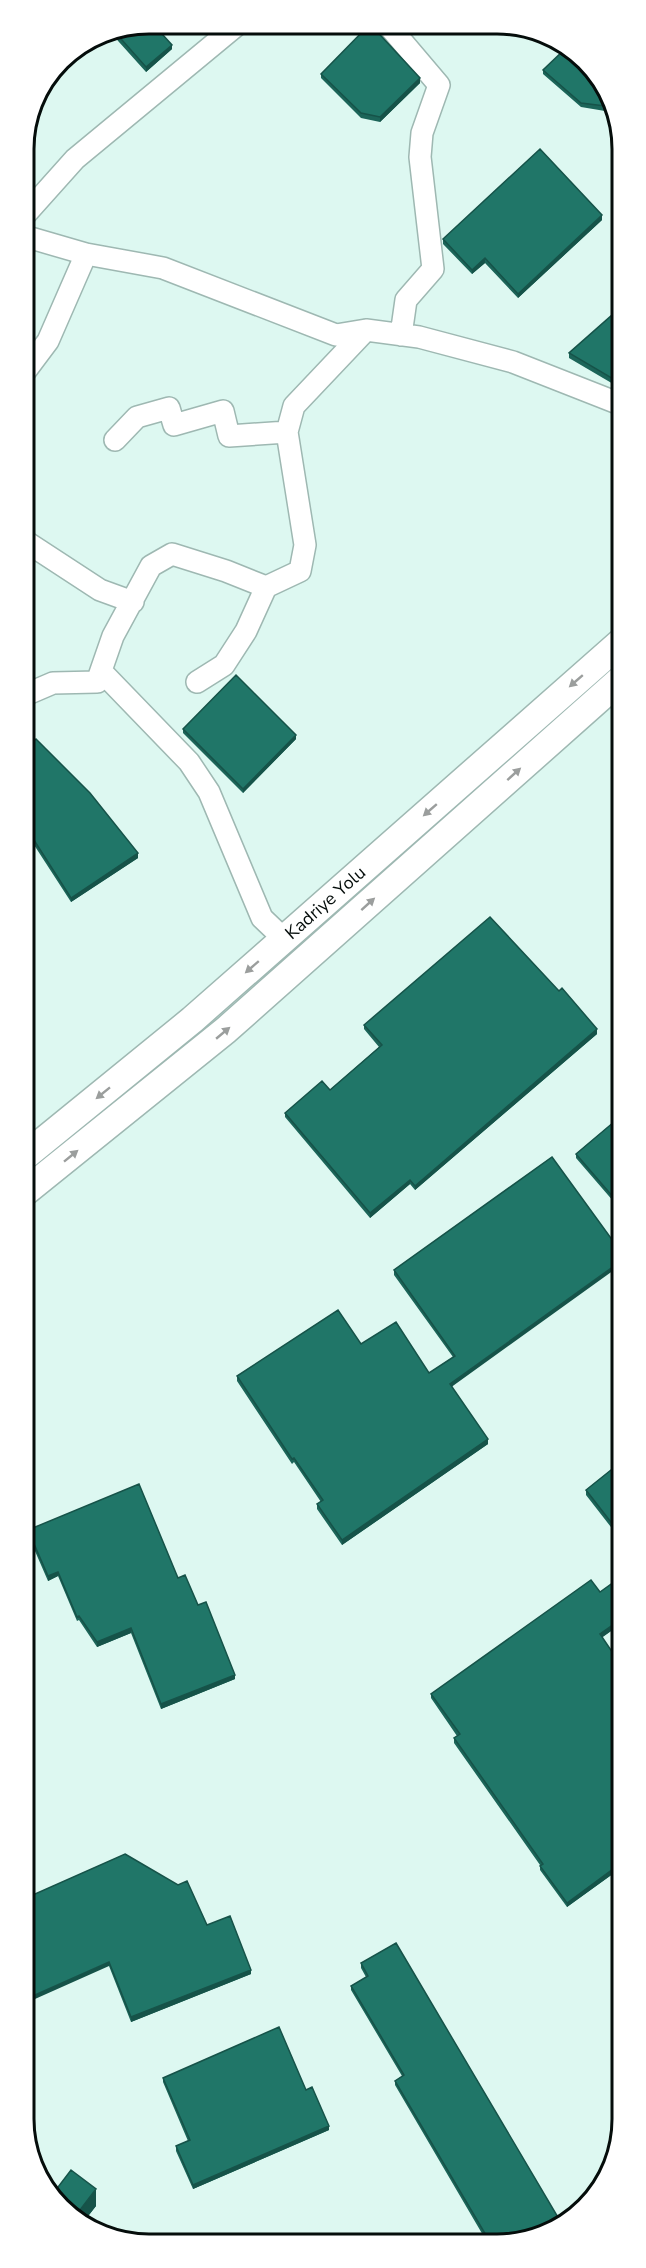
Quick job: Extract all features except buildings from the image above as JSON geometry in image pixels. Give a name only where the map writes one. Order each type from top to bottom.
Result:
[{"type":"main road","name":"Kadriye Yolu","points":[[34,1148],[192,1020],[612,650]]},
{"type":"main road","name":"Kadriye Yolu","points":[[34,1184],[226,1030],[612,687]]},
{"type":"street","points":[[35,204],[75,159],[226,34]]},
{"type":"street","points":[[396,34],[439,85],[422,134],[420,157],[433,269],[406,300],[401,334]]},
{"type":"street","points":[[35,239],[86,254],[163,268],[336,335],[366,330],[401,334],[513,362],[612,401]]},
{"type":"street","points":[[35,358],[48,341],[86,254]]},
{"type":"street","points":[[197,682],[224,665],[246,631],[266,587],[300,571],[305,545],[288,432],[294,406],[366,330]]},
{"type":"street","points":[[115,440],[137,417],[169,408],[174,424],[223,411],[229,436],[288,432]]},
{"type":"street","points":[[35,547],[100,590],[133,602]]},
{"type":"street","points":[[35,691],[54,683],[97,682],[113,636],[151,566],[172,554],[226,571],[266,587]]},
{"type":"street","points":[[100,671],[189,762],[209,792],[262,918],[284,939]]}]
